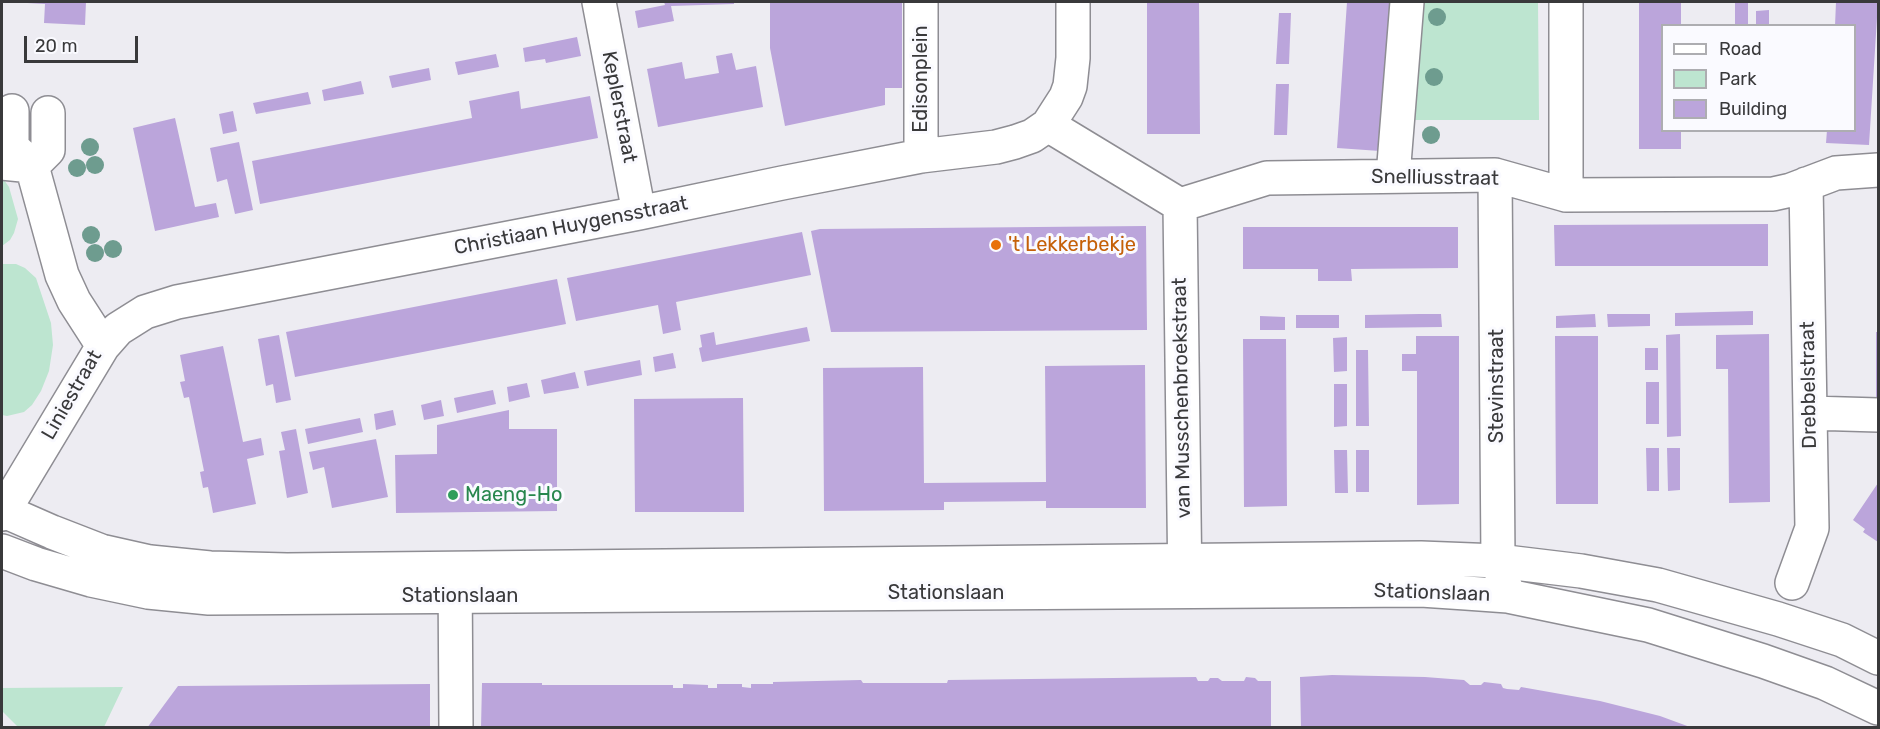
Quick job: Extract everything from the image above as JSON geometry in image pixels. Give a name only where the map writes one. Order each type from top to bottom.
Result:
[{"type":"street","name":"Keplerstraat","points":[[599,2],[639,213]]},
{"type":"street","name":"Edisonplein","points":[[921,2],[921,156]]},
{"type":"street","points":[[1072,2],[1073,58],[1070,86],[1061,107],[1048,125],[1180,204]]},
{"type":"street","points":[[1393,176],[1407,2]]},
{"type":"street","points":[[1566,2],[1566,195]]},
{"type":"street","points":[[12,111],[12,147],[17,165],[48,150],[48,113]]},
{"type":"street","name":"Christiaan Huygensstraat","points":[[103,346],[118,329],[145,312],[177,302],[921,156],[996,147],[1032,136],[1048,125]]},
{"type":"street","name":"Liniestraat","points":[[2,512],[103,346],[74,301],[17,165]]},
{"type":"street","name":"Snelliusstraat","points":[[1180,204],[1267,178],[1495,175],[1566,195],[1773,194],[1791,190],[1836,173],[1878,170]]},
{"type":"street","name":"Stevinstraat","points":[[1495,175],[1498,561],[1508,597]]},
{"type":"street","name":"Drebbelstraat","points":[[1792,583],[1812,528],[1806,184]]},
{"type":"street","name":"van Musschenbroekstraat","points":[[1180,204],[1184,576]]},
{"type":"street","points":[[1810,413],[1878,415]]},
{"type":"street","name":"Stationslaan","points":[[2,512],[101,550],[150,562],[210,568],[287,570],[455,582]]},
{"type":"street","name":"Stationslaan","points":[[2,551],[36,564],[91,580],[148,592],[209,598],[455,582],[1184,576],[1508,597],[1648,625],[1815,679],[1878,708]]},
{"type":"street","name":"Stationslaan","points":[[1184,576],[1421,558],[1498,561],[1658,585],[1842,640],[1878,658]]},
{"type":"street","points":[[455,582],[456,728]]},
{"type":"green space","points":[[1421,2],[1538,2],[1539,120],[1411,120]]},
{"type":"green space","points":[[2,177],[9,187],[18,219],[10,240],[2,246]]},
{"type":"green space","points":[[2,264],[16,264],[25,268],[36,278],[51,323],[53,345],[49,371],[32,405],[24,412],[7,416],[2,415]]},
{"type":"green space","points":[[123,687],[104,727],[18,727],[2,711],[2,688]]},
{"type":"building","points":[[27,2],[86,2],[85,25],[44,23],[45,4]]},
{"type":"building","points":[[664,2],[734,2],[734,4],[671,6],[674,21],[638,28],[635,11],[665,5]]},
{"type":"building","points":[[770,2],[902,2],[902,88],[885,88],[885,105],[785,126],[770,48]]},
{"type":"building","points":[[1147,2],[1199,2],[1200,134],[1147,134]]},
{"type":"building","points":[[1347,2],[1391,2],[1380,151],[1337,148]]},
{"type":"building","points":[[1639,2],[1681,2],[1681,24],[1661,24],[1661,132],[1681,132],[1681,149],[1639,149]]},
{"type":"building","points":[[1735,2],[1748,2],[1748,24],[1735,24]]},
{"type":"building","points":[[1836,2],[1878,2],[1869,145],[1826,143],[1827,132],[1856,132],[1856,24],[1835,24]]},
{"type":"building","points":[[1769,10],[1769,24],[1756,24],[1756,11]]},
{"type":"building","points":[[1279,13],[1291,13],[1289,64],[1276,64]]},
{"type":"building","points":[[577,37],[581,56],[546,63],[545,59],[525,62],[523,48]]},
{"type":"building","points":[[732,53],[736,70],[756,66],[763,107],[658,127],[647,69],[682,62],[685,79],[719,73],[716,56]]},
{"type":"building","points":[[496,54],[499,67],[458,75],[455,62]]},
{"type":"building","points":[[429,68],[431,80],[392,88],[389,76]]},
{"type":"building","points":[[361,81],[364,94],[324,101],[322,90]]},
{"type":"building","points":[[1276,84],[1289,84],[1287,135],[1274,135]]},
{"type":"building","points":[[519,91],[521,109],[590,96],[598,138],[260,204],[252,161],[472,118],[469,101]]},
{"type":"building","points":[[308,92],[311,104],[256,114],[253,103]]},
{"type":"building","points":[[233,111],[237,131],[223,134],[219,114]]},
{"type":"building","points":[[175,118],[195,207],[216,203],[219,217],[155,231],[133,128]]},
{"type":"building","points":[[239,142],[253,210],[235,214],[227,179],[217,182],[210,148]]},
{"type":"building","points":[[1768,224],[1768,266],[1555,266],[1554,225]]},
{"type":"building","points":[[1146,226],[1147,330],[831,332],[811,231],[820,229]]},
{"type":"building","points":[[1243,227],[1458,227],[1458,268],[1351,269],[1352,281],[1318,281],[1318,269],[1243,269]]},
{"type":"building","points":[[802,232],[811,275],[676,302],[681,330],[663,334],[658,305],[576,321],[567,278]]},
{"type":"building","points":[[557,279],[566,324],[295,377],[286,332]]},
{"type":"building","points":[[1753,311],[1753,325],[1675,326],[1675,313]]},
{"type":"building","points":[[1441,314],[1442,327],[1365,328],[1365,315]]},
{"type":"building","points":[[1595,314],[1596,327],[1556,328],[1556,316]]},
{"type":"building","points":[[1607,314],[1650,314],[1650,326],[1608,327]]},
{"type":"building","points":[[1296,315],[1339,315],[1339,328],[1296,328]]},
{"type":"building","points":[[1260,316],[1285,317],[1285,330],[1260,330]]},
{"type":"building","points":[[807,327],[810,341],[702,362],[699,348],[702,347],[700,335],[714,332],[716,345]]},
{"type":"building","points":[[1876,332],[1878,332],[1878,404],[1876,404]]},
{"type":"building","points":[[1680,334],[1681,436],[1667,437],[1666,335]]},
{"type":"building","points":[[1769,334],[1770,502],[1729,503],[1728,369],[1716,369],[1716,335]]},
{"type":"building","points":[[279,335],[291,400],[276,403],[273,384],[266,386],[258,339]]},
{"type":"building","points":[[1416,336],[1459,336],[1459,504],[1417,505],[1417,371],[1402,371],[1402,354],[1416,354]]},
{"type":"building","points":[[1555,336],[1598,336],[1598,504],[1556,504]]},
{"type":"building","points":[[1347,337],[1347,371],[1334,372],[1333,338]]},
{"type":"building","points":[[1243,339],[1286,339],[1287,506],[1244,507]]},
{"type":"building","points":[[223,346],[243,442],[261,438],[264,455],[247,459],[256,504],[213,513],[208,487],[203,488],[200,472],[204,471],[189,397],[184,398],[180,382],[185,381],[180,355]]},
{"type":"building","points":[[1645,348],[1658,348],[1658,370],[1645,370]]},
{"type":"building","points":[[1356,350],[1368,350],[1369,426],[1356,426]]},
{"type":"building","points":[[673,353],[676,368],[655,372],[653,357]]},
{"type":"building","points":[[640,360],[642,375],[587,386],[584,371]]},
{"type":"building","points":[[1145,365],[1146,508],[1046,508],[1046,501],[944,502],[944,510],[824,511],[823,368],[923,367],[924,483],[1046,482],[1045,366]]},
{"type":"building","points":[[575,372],[579,388],[544,394],[541,380]]},
{"type":"building","points":[[1646,382],[1659,382],[1659,424],[1646,424]]},
{"type":"building","points":[[527,383],[530,397],[509,402],[507,387]]},
{"type":"building","points":[[1334,384],[1347,384],[1347,426],[1334,427]]},
{"type":"building","points":[[493,390],[496,404],[457,413],[454,398]]},
{"type":"building","points":[[743,398],[744,512],[635,512],[634,399]]},
{"type":"building","points":[[441,400],[444,416],[424,420],[421,405]]},
{"type":"building","points":[[393,410],[396,425],[376,430],[374,414]]},
{"type":"building","points":[[509,410],[509,429],[557,429],[557,511],[396,513],[395,455],[437,454],[437,425]]},
{"type":"building","points":[[360,418],[363,432],[308,444],[305,429]]},
{"type":"building","points":[[296,429],[308,493],[287,498],[279,451],[285,450],[281,432]]},
{"type":"building","points":[[376,439],[388,497],[332,508],[324,467],[313,470],[309,452]]},
{"type":"building","points":[[1646,448],[1659,448],[1659,491],[1647,491]]},
{"type":"building","points":[[1667,448],[1680,448],[1680,490],[1668,491]]},
{"type":"building","points":[[1334,450],[1347,450],[1348,493],[1335,493]]},
{"type":"building","points":[[1356,450],[1369,450],[1369,492],[1356,492]]},
{"type":"building","points":[[1878,483],[1878,542],[1863,532],[1865,529],[1853,520]]},
{"type":"building","points":[[1332,675],[1425,677],[1464,680],[1470,685],[1481,685],[1484,682],[1501,684],[1507,689],[1519,690],[1521,687],[1600,701],[1660,716],[1690,727],[1301,728],[1300,677]]},
{"type":"building","points":[[1196,677],[1198,681],[1218,678],[1222,681],[1244,681],[1246,677],[1255,678],[1258,681],[1271,681],[1271,728],[481,728],[482,683],[673,685],[673,688],[683,688],[683,684],[708,685],[708,688],[717,688],[717,684],[742,684],[742,687],[751,688],[751,684],[773,684],[773,682],[861,680],[863,683],[947,683],[948,680]]},
{"type":"building","points":[[430,684],[430,728],[147,728],[178,686]]},
{"type":"place","name":"'t Lekkerbekje","points":[[996,245]]},
{"type":"place","name":"Maeng-Ho","points":[[453,495]]}]
